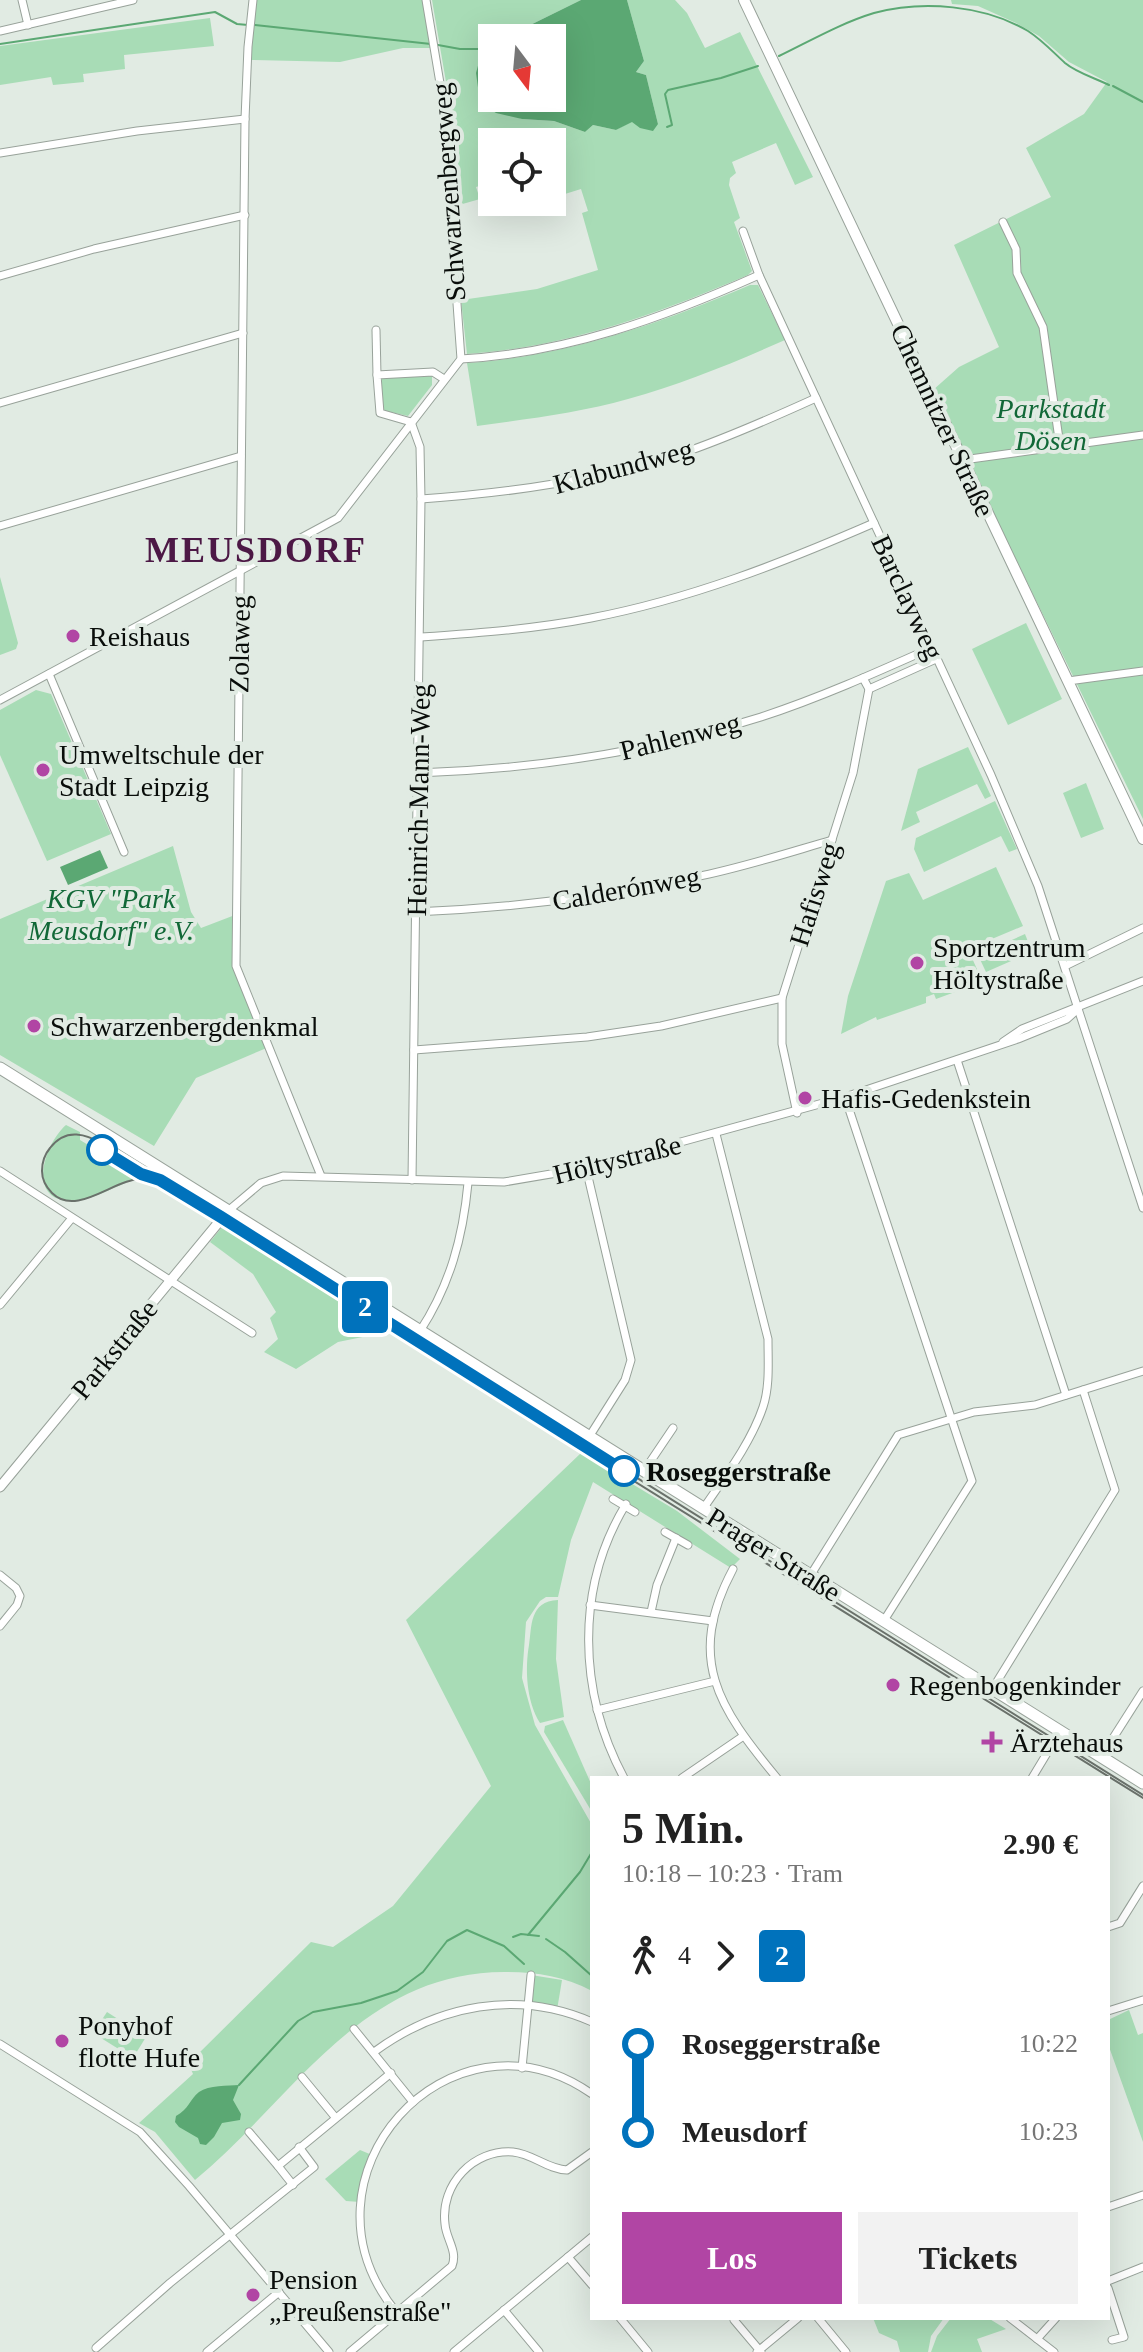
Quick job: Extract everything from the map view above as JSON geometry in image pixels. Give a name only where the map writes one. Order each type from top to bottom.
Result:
[{"type":"main road","name":"Chemnitzer Straße","points":[[744,0],[1143,839]]},
{"type":"main road","name":"Prager Straße","points":[[0,1068],[1143,1783]]},
{"type":"street","points":[[22,0],[28,25]]},
{"type":"street","points":[[0,31],[133,0]]},
{"type":"street","name":"Zolaweg","points":[[253,0],[245,119],[236,966],[321,1176]]},
{"type":"street","name":"Schwarzenbergweg","points":[[426,0],[442,95],[461,359]]},
{"type":"street","points":[[0,153],[137,131],[245,119]]},
{"type":"street","points":[[0,276],[94,249],[245,215]]},
{"type":"street","points":[[1003,222],[1016,249],[1017,273],[1043,327],[1060,446]]},
{"type":"street","name":"Barclayweg","points":[[743,231],[759,275],[1038,886],[1143,1208]]},
{"type":"street","points":[[0,700],[338,518],[461,359],[514,355],[591,339],[659,317],[759,275]]},
{"type":"street","points":[[376,330],[380,413],[411,422]]},
{"type":"street","points":[[0,403],[243,333]]},
{"type":"street","points":[[377,375],[433,372],[444,379]]},
{"type":"street","name":"Klabundweg","points":[[421,499],[537,488],[606,474],[680,454],[816,398]]},
{"type":"street","name":"Heinrich-Mann-Weg","points":[[411,422],[420,447],[421,499],[412,1180]]},
{"type":"street","points":[[963,460],[1143,435]]},
{"type":"street","points":[[0,526],[241,456]]},
{"type":"street","points":[[421,637],[546,625],[633,609],[754,574],[874,523]]},
{"type":"street","name":"Pahlenweg","points":[[418,773],[488,771],[551,764],[670,742],[763,716],[931,648]]},
{"type":"street","points":[[863,678],[869,689],[936,659]]},
{"type":"street","points":[[1068,681],[1143,671]]},
{"type":"street","points":[[49,674],[124,852]]},
{"type":"street","name":"Hafisweg","points":[[797,1113],[782,1044],[782,998],[853,773],[869,689]]},
{"type":"street","name":"Calderónweg","points":[[415,912],[536,904],[623,892],[699,877],[832,840]]},
{"type":"street","points":[[1065,966],[1143,928]]},
{"type":"street","name":"Höltystraße","points":[[228,1211],[239,1199],[270,1179],[299,1175],[468,1183],[537,1178],[586,1168],[797,1113],[957,1060],[1002,1042],[1022,1029],[1143,981]]},
{"type":"street","points":[[414,1050],[587,1037],[661,1026],[782,998]]},
{"type":"street","points":[[957,1060],[1066,1395]]},
{"type":"street","points":[[845,1097],[972,1481],[883,1622]]},
{"type":"street","points":[[702,1509],[752,1430],[763,1406],[769,1374],[768,1339],[716,1134]]},
{"type":"street","points":[[586,1168],[631,1360],[625,1380],[589,1437]]},
{"type":"street","points":[[0,1171],[252,1333]]},
{"type":"street","points":[[420,1331],[436,1305],[455,1258],[462,1233],[468,1183]]},
{"type":"street","name":"Parkstraße","points":[[0,1487],[228,1211]]},
{"type":"street","points":[[0,1305],[72,1218]]},
{"type":"street","points":[[810,1576],[898,1435],[974,1412],[1035,1405],[1143,1371]]},
{"type":"street","points":[[993,1688],[1115,1490],[1083,1390]]},
{"type":"street","points":[[644,1471],[673,1428]]},
{"type":"street","points":[[613,1499],[635,1512]]},
{"type":"street","points":[[623,1776],[597,1710],[589,1655],[590,1605],[597,1568],[626,1505]]},
{"type":"street","points":[[665,1532],[688,1545]]},
{"type":"street","points":[[651,1612],[676,1538]]},
{"type":"street","points":[[733,1569],[713,1621],[710,1655],[715,1681],[724,1706],[742,1737],[775,1776]]},
{"type":"street","points":[[0,1575],[16,1588],[20,1596],[17,1605],[0,1626]]},
{"type":"street","points":[[590,1605],[713,1621]]},
{"type":"street","points":[[597,1710],[715,1681]]},
{"type":"street","points":[[1101,1757],[1143,1691]]},
{"type":"street","points":[[1033,1776],[1061,1730]]},
{"type":"street","points":[[685,1776],[742,1737]]},
{"type":"street","points":[[1110,1926],[1120,1923],[1143,1886]]},
{"type":"street","points":[[522,2068],[531,1975]]},
{"type":"street","points":[[1110,2010],[1143,2000]]},
{"type":"street","points":[[374,2052],[408,2029],[443,2014],[492,2005],[528,2004],[566,2012],[590,2021]]},
{"type":"street","points":[[354,2029],[413,2102]]},
{"type":"street","points":[[0,2044],[140,2132],[329,2352]]},
{"type":"street","points":[[397,2313],[378,2287],[368,2266],[362,2241],[360,2202],[372,2155],[394,2121],[438,2084],[461,2074],[492,2068],[522,2068],[565,2078],[590,2093]]},
{"type":"street","points":[[278,2166],[391,2073]]},
{"type":"street","points":[[302,2077],[335,2117]]},
{"type":"street","points":[[249,2132],[293,2185]]},
{"type":"street","points":[[96,2348],[170,2283],[314,2167],[299,2147]]},
{"type":"street","points":[[350,2352],[455,2262],[444,2224],[445,2209],[452,2185],[467,2167],[486,2156],[513,2152],[567,2170],[590,2153]]},
{"type":"street","points":[[1110,2206],[1143,2195]]},
{"type":"street","points":[[454,2352],[590,2239]]},
{"type":"street","points":[[568,2257],[590,2283]]},
{"type":"street","points":[[1110,2280],[1143,2267]]},
{"type":"street","points":[[207,2352],[279,2292]]},
{"type":"street","points":[[1110,2294],[1124,2337],[1112,2340]]},
{"type":"street","points":[[504,2310],[539,2352]]},
{"type":"street","points":[[622,2320],[648,2352]]},
{"type":"street","points":[[734,2320],[759,2351],[796,2320]]},
{"type":"street","points":[[820,2320],[846,2352]]},
{"type":"street","points":[[1013,2320],[1054,2352]]},
{"type":"street","points":[[1037,2339],[1054,2320]]},
{"type":"green space","points":[[256,0],[422,0],[432,48],[403,48],[340,62],[251,60]]},
{"type":"green space","points":[[432,0],[581,0],[532,24],[478,24],[478,112],[506,112],[522,119],[554,121],[585,132],[593,125],[616,130],[632,121],[637,124],[658,124],[646,75],[636,72],[644,61],[627,0],[675,0],[687,13],[705,48],[740,32],[813,177],[795,185],[776,143],[732,162],[736,173],[730,178],[729,185],[740,218],[734,222],[752,271],[748,275],[680,303],[576,336],[467,354],[461,300],[537,289],[598,270],[582,213],[588,211],[581,189],[566,194],[566,128],[478,128],[478,200],[459,205],[455,202],[446,82]]},
{"type":"green space","name":"Parkstadt Dösen","points":[[951,0],[1143,0],[1143,819],[933,390],[959,367],[999,347],[954,245],[1051,197],[1026,148],[1084,114],[1107,82],[1069,62],[1039,36],[1016,23],[978,6],[952,4]]},
{"type":"green space","points":[[210,18],[214,46],[124,55],[125,69],[83,74],[84,82],[53,85],[51,77],[0,85],[0,46]]},
{"type":"green space","points":[[750,285],[758,285],[785,340],[668,387],[628,399],[572,412],[477,426],[467,363],[577,346],[682,313]]},
{"type":"green space","points":[[432,376],[432,385],[408,416],[381,407],[381,378]]},
{"type":"green space","points":[[0,577],[18,643],[16,649],[0,655]]},
{"type":"green space","points":[[1026,623],[1062,699],[1008,725],[972,649]]},
{"type":"green space","name":"Umweltschule der Stadt Leipzig","points":[[36,690],[51,694],[111,834],[47,861],[0,755],[0,710]]},
{"type":"green space","points":[[968,747],[991,796],[985,799],[977,784],[916,812],[920,822],[901,831],[918,769]]},
{"type":"green space","points":[[1086,783],[1104,829],[1081,838],[1063,793]]},
{"type":"green space","points":[[995,801],[1017,849],[1009,852],[1001,836],[924,872],[914,849],[916,838]]},
{"type":"green space","name":"KGV \"Park Meusdorf\" e.V.","points":[[173,846],[191,912],[201,928],[235,915],[236,966],[269,1047],[196,1078],[154,1146],[0,1055],[0,919]]},
{"type":"green space","name":"Sportzentrum Höltystraße","points":[[996,867],[1023,926],[968,949],[980,976],[954,988],[955,992],[936,999],[934,994],[926,997],[926,1003],[877,1020],[876,1017],[841,1034],[848,996],[886,881],[909,873],[923,900]]},
{"type":"green space","points":[[1025,934],[1032,952],[986,972],[978,955]]},
{"type":"green space","points":[[66,1125],[80,1132],[80,1140],[133,1172],[134,1180],[81,1200],[59,1199],[49,1193],[44,1183],[46,1158],[51,1145]]},
{"type":"green space","points":[[222,1227],[387,1332],[338,1342],[296,1369],[264,1352],[278,1339],[270,1318],[276,1312],[253,1274],[210,1242]]},
{"type":"green space","points":[[581,1453],[677,1511],[740,1559],[731,1568],[593,1482],[571,1540],[558,1597],[546,1597],[540,1601],[526,1622],[522,1678],[535,1725],[590,1821],[590,1990],[549,1976],[504,1972],[454,1978],[409,1993],[369,2017],[332,2046],[195,2180],[155,2132],[139,2123],[193,2074],[190,2067],[194,2058],[311,1942],[333,1947],[393,1906],[491,1786],[406,1620]]},
{"type":"green space","points":[[558,1600],[556,1659],[564,1717],[540,1723],[528,1684],[531,1631],[537,1610],[549,1601]]},
{"type":"green space","points":[[563,1720],[590,1781],[590,1809],[544,1732],[545,1726]]},
{"type":"green space","points":[[531,1975],[562,1980],[557,2010],[528,2004]]},
{"type":"green space","points":[[1129,2010],[1138,2035],[1143,2033],[1143,2142],[1110,2050],[1110,2019]]},
{"type":"green space","points":[[107,2012],[146,2037],[133,2058],[93,2033]]},
{"type":"green space","points":[[360,2150],[372,2155],[360,2202],[346,2201],[325,2179]]},
{"type":"green space","points":[[874,2320],[943,2320],[931,2336],[928,2352],[900,2352],[897,2341],[879,2333]]},
{"type":"green space","points":[[949,2320],[991,2320],[1006,2329],[977,2339],[982,2352],[931,2352],[937,2336]]},
{"type":"shaded area","points":[[581,0],[627,0],[644,61],[636,72],[646,75],[658,124],[653,131],[632,122],[616,130],[593,125],[585,132],[554,121],[522,119],[495,112],[566,112],[566,24],[532,24]]},
{"type":"shaded area","points":[[100,850],[108,868],[68,885],[60,867]]},
{"type":"shaded area","points":[[239,2085],[233,2100],[241,2114],[240,2120],[222,2123],[206,2145],[200,2144],[198,2138],[175,2122],[176,2116],[199,2092],[213,2087]]},
{"type":"waterway","points":[[779,56],[874,13],[913,7],[953,7],[1011,22],[1028,31],[1070,67],[1109,85]]},
{"type":"waterway","points":[[0,44],[215,12],[237,24],[248,25]]},
{"type":"waterway","points":[[255,25],[431,44]]},
{"type":"waterway","points":[[438,45],[478,49]]},
{"type":"waterway","points":[[667,127],[672,125],[665,94],[668,90],[758,66]]},
{"type":"waterway","points":[[1113,86],[1143,102]]},
{"type":"waterway","points":[[528,1935],[590,1855]]},
{"type":"waterway","points":[[239,2085],[298,2021],[313,2012],[361,2003],[397,1991],[423,1972],[447,1941],[467,1930],[504,1946],[524,1964]]},
{"type":"waterway","points":[[513,1937],[521,1934],[539,1936]]},
{"type":"waterway","points":[[546,1939],[590,1974]]},
{"type":"tram line","points":[[1108,1776],[155,1183],[139,1179],[83,1199],[62,1199],[46,1186],[42,1174],[47,1153],[56,1141],[76,1134],[106,1145],[1143,1795]]},
{"type":"tram line","name":"2","points":[[102,1150],[221,1217],[624,1471]]},
{"type":"tram line","points":[[1110,1777],[1143,1798]]},
{"type":"place","name":"Reishaus","points":[[73,636]]},
{"type":"place","name":"Umweltschule der Stadt Leipzig","points":[[43,770]]},
{"type":"place","name":"Sportzentrum Höltystraße","points":[[917,963]]},
{"type":"place","name":"Schwarzenbergdenkmal","points":[[34,1026]]},
{"type":"place","name":"Hafis-Gedenkstein","points":[[805,1098]]},
{"type":"place","name":"Roseggerstraße","points":[[624,1471]]},
{"type":"place","name":"Regenbogenkinder","points":[[893,1685]]},
{"type":"place","name":"Ärztehaus","points":[[992,1742]]},
{"type":"place","name":"Ponyhof flotte Hufe","points":[[62,2041]]},
{"type":"place","name":"Pension „Preußenstraße\"","points":[[253,2295]]},
{"type":"district","name":"MEUSDORF","points":[[256,549]]}]
